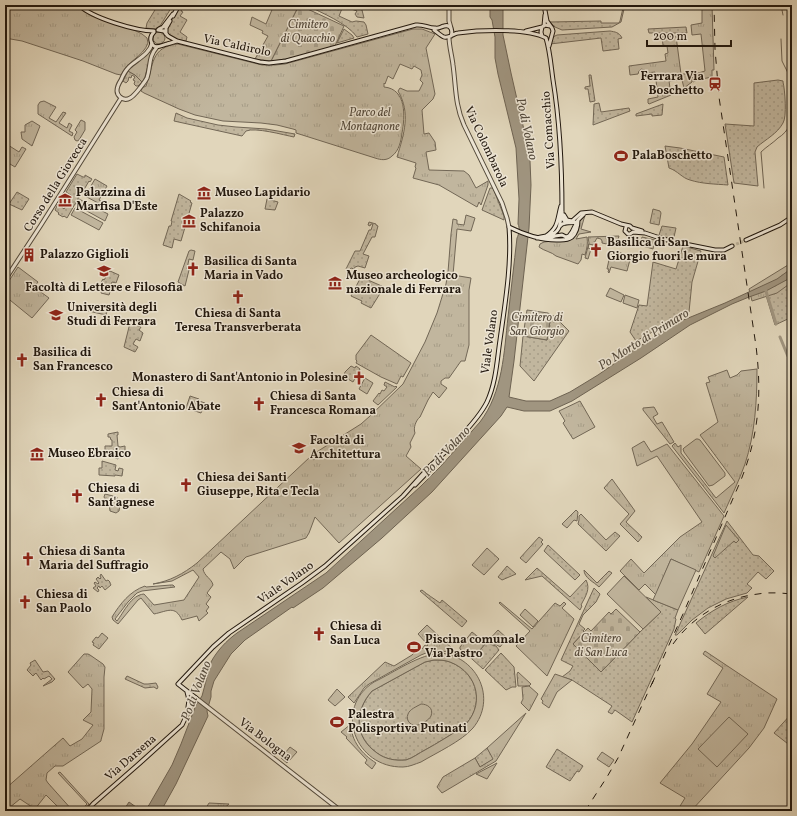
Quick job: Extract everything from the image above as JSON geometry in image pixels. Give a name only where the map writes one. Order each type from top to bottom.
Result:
[{"type":"main road","name":"Via Caldirolo","points":[[79,5],[87,12],[99,17],[145,31],[163,31],[177,42],[269,63],[286,61],[416,25],[423,25],[437,29],[448,26],[451,29],[461,33]]},
{"type":"main road","points":[[151,38],[152,34],[163,27],[179,5]]},
{"type":"main road","points":[[449,5],[451,29],[450,36],[461,33],[487,30],[520,32],[530,31],[547,25],[550,26]]},
{"type":"main road","name":"Via Comacchio","points":[[544,5],[545,13],[553,31],[549,48]]},
{"type":"main road","points":[[441,35],[440,31],[448,19],[449,13]]},
{"type":"main road","name":"Via Comacchio","points":[[545,13],[541,32],[549,48],[558,110],[562,212],[563,219],[568,223]]},
{"type":"main road","points":[[165,44],[168,40],[166,28],[173,14]]},
{"type":"main road","name":"Via Caldirolo","points":[[431,28],[445,38],[450,36]]},
{"type":"main road","points":[[145,31],[151,38],[152,45],[149,50],[129,67],[122,77],[117,91],[121,98],[130,98],[144,83],[147,77],[151,55],[158,47],[152,43]]},
{"type":"main road","points":[[520,32],[544,37],[552,36]]},
{"type":"main road","name":"Via Colombarola","points":[[441,35],[450,48]]},
{"type":"main road","name":"Via Colombarola","points":[[450,36],[450,48],[459,113],[502,203],[509,228]]},
{"type":"main road","name":"Via Caldirolo","points":[[158,47],[177,42]]},
{"type":"main road","name":"Corso della Giovecca","points":[[5,280],[121,98]]},
{"type":"main road","points":[[562,203],[564,216],[569,221],[574,220],[581,213],[592,212],[630,228],[685,244],[715,250],[721,250],[732,246]]},
{"type":"main road","points":[[544,238],[556,226],[562,203]]},
{"type":"main road","name":"Via Comacchio","points":[[559,227],[562,212]]},
{"type":"main road","points":[[544,238],[569,236],[578,220],[584,213],[587,212]]},
{"type":"main road","points":[[746,240],[780,226],[792,217]]},
{"type":"main road","points":[[544,238],[553,235],[563,223],[578,220]]},
{"type":"main road","points":[[509,228],[537,238],[566,240],[575,234],[578,220]]},
{"type":"main road","points":[[568,223],[572,227],[572,231]]},
{"type":"main road","points":[[559,227],[562,236]]},
{"type":"main road","name":"Viale Volano","points":[[178,684],[225,636],[320,570],[412,489],[481,412],[488,400],[496,367],[505,305],[509,256],[509,228]]},
{"type":"main road","name":"Via Bologna","points":[[178,684],[341,811]]},
{"type":"main road","points":[[186,690],[189,700],[186,717]]},
{"type":"main road","name":"Via Darsena","points":[[86,811],[92,804],[181,726],[193,702],[197,699]]},
{"type":"green space","points":[[5,5],[77,5],[93,16],[130,28],[142,34],[147,38],[148,43],[143,52],[127,66],[121,75],[116,74],[83,61],[22,41],[5,38]]},
{"type":"green space","points":[[158,5],[173,5],[160,26],[155,29],[146,28],[147,23]]},
{"type":"green space","points":[[274,5],[299,5],[271,61],[255,59],[268,36],[262,33],[263,31],[250,25],[252,17],[266,24]]},
{"type":"green space","name":"Cimitero di Quacchio","points":[[299,5],[344,26],[335,46],[295,57],[271,61]]},
{"type":"green space","points":[[306,5],[362,5],[364,18],[357,17],[355,14],[357,11],[343,6],[339,16],[352,22],[364,22],[368,34],[357,37],[341,23]]},
{"type":"green space","points":[[702,5],[712,5],[714,70],[712,70],[712,77],[693,82],[692,78],[695,74],[705,71],[701,34],[692,35],[691,25],[702,23]]},
{"type":"green space","points":[[180,7],[183,8],[181,11],[183,12],[180,16],[187,20],[180,32],[187,37],[186,41],[171,37],[167,32],[169,25]]},
{"type":"green space","points":[[623,8],[621,22],[612,27],[562,30],[555,27],[550,22],[601,21],[601,23],[619,23]]},
{"type":"green space","points":[[686,27],[687,33],[649,33],[648,29]]},
{"type":"green space","points":[[344,29],[354,38],[337,43]]},
{"type":"green space","name":"Parco del Montagnone","points":[[413,29],[422,29],[435,34],[426,48],[435,94],[433,99],[422,110],[424,134],[429,133],[435,142],[436,150],[426,152],[429,170],[464,171],[469,175],[476,188],[488,181],[481,205],[479,202],[477,207],[439,185],[413,178],[416,163],[397,157],[405,124],[404,107],[402,99],[398,91],[400,88],[407,91],[419,91],[423,83],[420,80],[422,75],[421,70],[414,66],[412,69],[400,64],[393,79],[388,76],[385,84],[384,83],[384,87],[392,89],[401,98],[404,119],[398,149],[390,158],[384,160],[296,133],[296,130],[277,125],[223,121],[195,115],[141,91],[142,88],[146,86],[154,58],[162,49],[169,46],[178,44],[262,65],[275,65],[285,64]]},
{"type":"green space","points":[[610,31],[618,33],[622,38],[618,39],[619,49],[603,51],[601,38],[550,44],[553,37],[557,35]]},
{"type":"green space","points":[[157,32],[161,32],[165,38],[161,44],[157,44],[153,40],[153,36]]},
{"type":"green space","points":[[676,36],[681,74],[687,74],[691,78],[692,82],[684,88],[682,80],[669,81],[671,95],[649,104],[648,99],[658,97],[655,72],[646,73],[645,70],[641,69],[638,74],[630,75],[629,66],[666,61],[665,54],[668,53],[667,46],[663,45],[662,37]]},
{"type":"green space","points":[[149,52],[151,53],[145,77],[142,82],[128,71],[130,67]]},
{"type":"green space","points":[[128,71],[142,82],[138,86],[134,84],[135,81],[133,80],[135,77],[132,75],[126,83],[123,81]]},
{"type":"green space","points":[[589,75],[591,75],[595,101],[590,102],[588,89],[585,89],[585,87],[590,86]]},
{"type":"green space","points":[[778,80],[783,81],[785,115],[783,123],[778,130],[757,147],[755,152],[758,186],[734,183],[725,124],[754,126],[754,83]]},
{"type":"green space","points":[[44,101],[56,107],[49,118],[56,122],[63,112],[66,113],[59,123],[67,128],[69,123],[72,125],[69,131],[73,133],[72,136],[38,114],[38,105],[40,102]]},
{"type":"green space","points":[[599,103],[601,112],[629,108],[630,111],[593,125],[594,104]]},
{"type":"green space","points":[[663,104],[662,115],[652,116],[652,114],[636,116],[636,114]]},
{"type":"green space","points":[[176,113],[187,118],[218,125],[266,129],[295,134],[294,137],[277,133],[250,130],[246,131],[242,136],[174,121]]},
{"type":"green space","points":[[81,120],[85,122],[85,130],[77,141],[74,137],[77,132],[75,130]]},
{"type":"green space","points":[[32,121],[40,126],[32,146],[22,139],[21,132],[25,132],[25,125]]},
{"type":"green space","points":[[8,145],[19,152],[22,147],[26,149],[15,167],[5,161],[5,146]]},
{"type":"green space","points":[[665,146],[724,157],[728,185],[709,184],[685,178],[669,168]]},
{"type":"green space","points":[[77,174],[83,177],[85,177],[85,175],[92,179],[90,182],[89,181],[82,193],[78,191],[76,195],[79,197],[67,218],[64,216],[63,217],[55,210],[58,204],[64,209],[72,196],[66,192]]},
{"type":"green space","points":[[95,179],[107,186],[99,200],[114,209],[113,211],[85,196]]},
{"type":"green space","points":[[490,188],[493,188],[504,216],[504,220],[482,210]]},
{"type":"green space","points":[[17,192],[29,199],[22,210],[9,204]]},
{"type":"green space","points":[[179,194],[192,203],[181,241],[174,239],[172,248],[163,245],[169,226],[171,226],[171,221]]},
{"type":"green space","points":[[79,199],[108,214],[105,221],[76,205]]},
{"type":"green space","points":[[267,199],[278,202],[275,210],[265,209]]},
{"type":"green space","points":[[75,208],[103,223],[99,230],[71,215]]},
{"type":"green space","points":[[653,209],[660,211],[661,213],[659,225],[650,223]]},
{"type":"green space","points":[[466,215],[475,218],[471,231],[457,229],[453,275],[471,278],[469,290],[469,345],[465,361],[461,361],[449,378],[445,378],[441,381],[441,384],[447,388],[439,398],[433,392],[415,424],[415,433],[410,443],[411,447],[406,456],[421,469],[339,543],[315,517],[306,538],[246,557],[234,569],[230,559],[221,552],[203,569],[213,585],[207,593],[211,597],[206,604],[209,607],[206,611],[208,613],[199,621],[197,616],[182,620],[177,612],[171,610],[154,614],[141,598],[118,624],[113,620],[112,617],[126,598],[145,586],[173,585],[175,587],[137,593],[115,619],[117,621],[135,597],[139,595],[144,594],[154,605],[184,600],[199,577],[193,570],[172,581],[153,584],[176,576],[197,563],[310,457],[314,460],[318,456],[315,453],[361,424],[403,384],[425,342],[437,313],[446,284],[453,219],[457,220],[457,224],[464,225]]},
{"type":"green space","points":[[585,215],[581,229],[591,232],[579,234],[576,239],[587,237],[585,255],[582,254],[581,260],[578,264],[556,256],[539,247],[540,244],[544,242],[570,239],[581,219]]},
{"type":"green space","points":[[369,222],[378,226],[375,237],[372,237],[363,254],[369,256],[365,268],[358,266],[354,269],[346,269],[355,251],[360,251],[369,230],[371,230],[373,224],[370,226],[368,225]]},
{"type":"green space","points":[[662,226],[676,228],[674,237],[670,239],[659,235]]},
{"type":"green space","points":[[619,236],[616,246],[602,243],[601,239],[597,238],[593,245],[589,244],[588,248],[591,249],[588,259],[585,258],[589,243],[588,237]]},
{"type":"green space","points":[[642,237],[655,240],[653,249],[640,245]]},
{"type":"green space","points":[[683,246],[701,251],[692,282],[689,312],[636,341],[630,332],[639,305],[647,306],[653,262],[676,269]]},
{"type":"green space","points":[[189,251],[195,251],[193,260],[189,259],[187,269],[189,270],[185,286],[178,282]]},
{"type":"green space","points":[[614,251],[631,256],[627,271],[611,267],[609,273],[608,272],[609,269],[607,269],[610,255],[613,255]]},
{"type":"green space","points":[[792,258],[792,282],[777,293],[752,301],[749,289],[788,265]]},
{"type":"green space","points":[[18,267],[38,282],[34,287],[49,298],[32,318],[5,296],[5,287]]},
{"type":"green space","points":[[110,271],[119,275],[116,283],[112,282],[108,291],[110,292],[109,295],[101,293],[103,288],[99,286]]},
{"type":"green space","points":[[361,277],[384,287],[371,308],[361,303],[362,301],[351,296]]},
{"type":"green space","points":[[792,277],[792,317],[775,325],[765,292]]},
{"type":"green space","points":[[610,288],[624,295],[621,302],[606,296]]},
{"type":"green space","points":[[625,295],[639,300],[637,308],[623,303]]},
{"type":"green space","points":[[85,305],[107,311],[106,315],[84,310]]},
{"type":"green space","name":"Cimitero di San Giorgio","points":[[527,310],[548,313],[551,315],[547,340],[523,336]]},
{"type":"green space","points":[[551,315],[554,316],[569,331],[534,381],[520,366],[523,336],[547,340]]},
{"type":"green space","points":[[130,323],[141,327],[139,330],[143,333],[140,341],[136,339],[133,344],[138,347],[135,352],[124,347]]},
{"type":"green space","points":[[371,335],[411,363],[397,384],[356,363],[356,355]]},
{"type":"green space","points":[[351,366],[355,368],[356,366],[360,369],[353,382],[343,378],[345,372]]},
{"type":"green space","points":[[757,369],[756,405],[751,441],[743,470],[724,513],[672,446],[675,443],[678,447],[681,445],[681,453],[716,498],[735,482],[700,435],[718,422],[706,383],[710,382],[708,377],[727,370],[730,378],[737,375],[741,371]]},
{"type":"green space","points":[[365,378],[373,383],[367,394],[359,389]]},
{"type":"green space","points":[[385,382],[397,387],[378,405],[373,401],[382,390],[384,391],[387,387],[384,385]]},
{"type":"green space","points":[[190,396],[205,403],[201,413],[186,408]]},
{"type":"green space","points":[[580,401],[595,427],[573,439],[563,423],[565,421],[559,411]]},
{"type":"green space","points":[[654,407],[658,414],[653,417],[657,424],[662,422],[674,442],[670,444],[643,410],[643,408]]},
{"type":"green space","points":[[118,432],[118,446],[125,446],[125,457],[119,456],[118,459],[109,455],[110,451],[105,451],[105,446],[112,446],[112,440],[108,437],[108,434]]},
{"type":"green space","points":[[696,439],[700,440],[725,473],[725,476],[713,485],[709,486],[684,452],[683,449]]},
{"type":"green space","points":[[644,441],[651,452],[667,444],[724,516],[699,572],[671,559],[656,595],[645,584],[639,590],[620,571],[631,559],[644,573],[680,537],[702,522],[657,456],[637,466],[632,448]]},
{"type":"green space","points":[[102,461],[116,465],[115,470],[118,471],[119,468],[123,469],[122,476],[99,475],[99,468],[102,468]]},
{"type":"green space","points":[[612,479],[635,511],[626,522],[642,537],[638,542],[620,524],[629,514],[604,488]]},
{"type":"green space","points":[[105,494],[117,497],[116,502],[120,505],[119,511],[116,513],[110,511],[109,504],[104,497]]},
{"type":"green space","points":[[576,510],[578,512],[577,521],[574,520],[567,528],[562,524]]},
{"type":"green space","points":[[581,514],[606,540],[615,532],[620,536],[606,551],[578,524],[579,516]]},
{"type":"green space","points":[[727,521],[753,555],[759,556],[774,571],[766,579],[758,572],[747,584],[752,588],[747,593],[726,599],[708,608],[692,620],[677,635],[675,635]]},
{"type":"green space","points":[[726,525],[739,540],[736,543],[734,541],[715,558],[713,556]]},
{"type":"green space","points":[[539,537],[543,540],[541,542],[543,544],[526,563],[520,558]]},
{"type":"green space","points":[[548,545],[580,575],[575,580],[544,551]]},
{"type":"green space","points":[[487,548],[499,559],[484,575],[472,565]]},
{"type":"green space","points":[[671,559],[696,570],[678,610],[653,600]]},
{"type":"green space","points":[[507,566],[516,574],[502,580],[498,577]]},
{"type":"green space","points":[[537,568],[570,597],[586,580],[588,590],[580,610],[542,576],[525,580]]},
{"type":"green space","points":[[584,570],[597,583],[609,571],[612,573],[599,587],[587,578]]},
{"type":"green space","points":[[101,574],[106,581],[108,580],[110,582],[111,585],[105,590],[102,586],[100,588],[99,586],[97,588],[99,590],[98,592],[93,588],[96,586],[94,583],[95,582],[98,584],[99,583],[96,579],[98,577],[100,579],[101,578]]},
{"type":"green space","points":[[624,576],[661,612],[643,629],[607,594]]},
{"type":"green space","points":[[594,588],[600,594],[596,602],[583,615],[579,624],[585,629],[583,631],[584,632],[573,644],[601,672],[661,612],[646,597],[678,610],[675,618],[674,629],[632,722],[615,710],[612,714],[608,712],[612,706],[572,680],[562,677],[570,671],[573,666],[561,660]]},
{"type":"green space","points":[[422,590],[440,603],[442,600],[467,621],[462,627],[420,591]]},
{"type":"green space","points":[[748,597],[705,634],[696,623],[720,607]]},
{"type":"green space","points":[[500,602],[532,629],[555,603],[560,606],[564,602],[566,604],[562,608],[574,619],[547,676],[516,646],[530,631],[499,603]]},
{"type":"green space","points":[[525,609],[538,621],[533,627],[520,615]]},
{"type":"green space","name":"Cimitero di San Luca","points":[[616,609],[640,632],[601,672],[573,644],[588,628],[591,631],[609,612],[611,614]]},
{"type":"green space","points":[[427,625],[456,652],[456,654],[441,651],[426,653],[369,684],[364,688],[354,703],[348,697],[385,662],[394,666],[412,655],[420,647],[422,649],[425,645],[427,646],[428,645],[418,634]]},
{"type":"green space","points":[[498,630],[509,640],[504,642],[500,647],[487,642]]},
{"type":"green space","points":[[472,632],[486,643],[472,659],[460,649],[460,647]]},
{"type":"green space","points":[[102,633],[108,638],[99,649],[93,645],[94,643],[92,642]]},
{"type":"green space","points":[[486,643],[496,646],[499,650],[483,669],[472,659]]},
{"type":"green space","points":[[705,651],[777,699],[764,728],[749,748],[691,811],[677,811],[685,798],[660,783],[692,744],[721,702],[707,694],[723,668],[703,654]]},
{"type":"green space","points":[[442,653],[455,656],[474,671],[480,682],[483,693],[483,705],[480,717],[473,728],[462,738],[421,762],[403,767],[386,765],[372,758],[362,747],[355,735],[353,721],[354,706],[362,693],[374,682],[407,664],[433,654]],"holes":[[[434,660],[448,661],[460,667],[473,682],[476,691],[476,701],[470,720],[462,728],[409,759],[394,760],[380,755],[369,747],[361,732],[359,724],[360,715],[366,699],[372,691],[425,662]]]},
{"type":"green space","points":[[501,653],[514,667],[516,687],[506,690],[485,670]]},
{"type":"green space","points":[[84,654],[90,655],[105,667],[104,729],[101,741],[63,766],[55,766],[47,773],[46,780],[73,811],[62,811],[46,795],[35,809],[20,799],[9,808],[13,811],[5,811],[5,789],[63,738],[70,746],[82,739],[93,725],[83,720],[91,712],[92,689],[88,684],[83,688],[68,672]]},
{"type":"green space","points":[[35,660],[43,672],[48,671],[55,679],[52,682],[43,686],[52,679],[49,676],[41,680],[36,673],[33,676],[27,670],[31,665],[30,663]]},
{"type":"green space","points":[[434,660],[448,661],[460,667],[473,682],[476,691],[476,701],[470,720],[462,728],[409,759],[394,760],[380,755],[369,746],[364,739],[359,724],[362,707],[366,699],[372,691],[425,662]]},
{"type":"green space","points":[[518,672],[531,684],[529,686],[518,686]]},
{"type":"green space","points":[[555,674],[572,680],[557,692],[549,708],[542,703],[543,701],[541,699]]},
{"type":"green space","points":[[127,676],[144,684],[156,683],[158,687],[157,689],[154,687],[145,688],[125,679]]},
{"type":"green space","points":[[529,686],[538,694],[529,711],[521,703],[523,699],[522,687]]},
{"type":"green space","points":[[337,689],[345,697],[335,706],[328,700]]},
{"type":"green space","points":[[421,704],[426,705],[431,709],[431,716],[423,723],[413,725],[407,719],[408,714],[412,709]]},
{"type":"green space","points":[[526,713],[496,761],[442,793],[437,787],[443,777],[475,758],[480,767],[493,759],[487,748]]},
{"type":"green space","points":[[792,713],[792,747],[774,733]]},
{"type":"green space","points":[[729,717],[748,734],[717,767],[698,749]]},
{"type":"green space","points":[[351,724],[353,736],[358,746],[366,756],[376,763],[372,769],[365,763],[367,760],[341,732]]},
{"type":"green space","points":[[290,747],[297,752],[287,763],[281,758]]},
{"type":"green space","points":[[487,748],[494,759],[480,767],[475,758]]},
{"type":"green space","points":[[557,749],[583,766],[579,772],[577,771],[570,781],[546,767]]},
{"type":"green space","points":[[602,752],[614,760],[609,767],[597,759]]},
{"type":"green space","points":[[497,763],[487,779],[476,774]]},
{"type":"green space","points":[[60,772],[89,804],[83,811],[80,811],[87,804],[58,773]]},
{"type":"green space","points":[[209,803],[229,804],[221,811],[204,811]]},
{"type":"shaded area","name":"Po di Volano","points":[[490,5],[503,5],[503,35],[530,161],[531,185],[529,228],[509,397],[526,401],[550,401],[570,392],[598,375],[676,323],[725,303],[777,279],[792,268],[792,277],[766,291],[732,304],[690,325],[641,358],[572,401],[550,411],[524,411],[507,407],[501,416],[432,492],[382,538],[323,588],[293,608],[292,607],[245,640],[231,654],[214,681],[207,711],[208,716],[176,784],[161,811],[123,811],[129,802],[142,810],[149,805],[172,765],[196,705],[202,696],[211,662],[222,646],[237,633],[326,573],[441,466],[480,422],[494,398],[503,358],[519,231],[519,199],[516,148],[495,58],[495,37],[492,20],[490,17]]},
{"type":"waterway","points":[[781,5],[783,15]]},
{"type":"waterway","points":[[781,39],[782,61],[789,75]]},
{"type":"waterway","points":[[764,188],[761,152],[783,134],[789,126],[792,115],[792,84]]},
{"type":"waterway","points":[[765,288],[776,324]]},
{"type":"waterway","points":[[780,337],[788,356],[792,357]]},
{"type":"tunnel","points":[[732,246],[746,240]]},
{"type":"railway","points":[[652,684],[741,480],[752,447],[758,414],[758,364],[719,97],[715,49],[714,5]]},
{"type":"railway","points":[[673,644],[690,625],[710,610],[721,604],[745,596],[762,593],[792,594]]},
{"type":"railway","points":[[585,811],[618,758],[654,679]]},
{"type":"place","name":"Ferrara Via Boschetto","points":[[715,84]]},
{"type":"place","name":"PalaBoschetto","points":[[621,156]]},
{"type":"place","name":"Museo Lapidario","points":[[204,193]]},
{"type":"place","name":"Palazzina di Marfisa D'Este","points":[[65,200]]},
{"type":"place","name":"Palazzo Schifanoia","points":[[189,221]]},
{"type":"place","name":"Basilica di San Giorgio fuori le mura","points":[[596,250]]},
{"type":"place","name":"Palazzo Giglioli","points":[[29,255]]},
{"type":"place","name":"Basilica di Santa Maria in Vado","points":[[193,269]]},
{"type":"place","name":"Facoltà di Lettere e Filosofia","points":[[104,271]]},
{"type":"place","name":"Museo archeologico nazionale di Ferrara","points":[[335,283]]},
{"type":"place","name":"Chiesa di Santa Teresa Transverberata","points":[[238,297]]},
{"type":"place","name":"Università degli Studi di Ferrara","points":[[56,315]]},
{"type":"place","name":"Basilica di San Francesco","points":[[22,360]]},
{"type":"place","name":"Monastero di Sant'Antonio in Polesine","points":[[359,378]]},
{"type":"place","name":"Chiesa di Sant'Antonio Abate","points":[[101,400]]},
{"type":"place","name":"Chiesa di Santa Francesca Romana","points":[[259,404]]},
{"type":"place","name":"Facoltà di Architettura","points":[[299,448]]},
{"type":"place","name":"Museo Ebraico","points":[[37,454]]},
{"type":"place","name":"Chiesa dei Santi Giuseppe, Rita e Tecla","points":[[186,485]]},
{"type":"place","name":"Chiesa di Sant'agnese","points":[[77,496]]},
{"type":"place","name":"Chiesa di Santa Maria del Suffragio","points":[[28,559]]},
{"type":"place","name":"Chiesa di San Paolo","points":[[25,602]]},
{"type":"place","name":"Chiesa di San Luca","points":[[319,634]]},
{"type":"place","name":"Piscina comunale Via Pastro","points":[[414,647]]},
{"type":"place","name":"Palestra Polisportiva Putinati","points":[[337,722]]},
{"type":"water label","name":"Po Morto di Primaro","points":[[644,340]]}]
